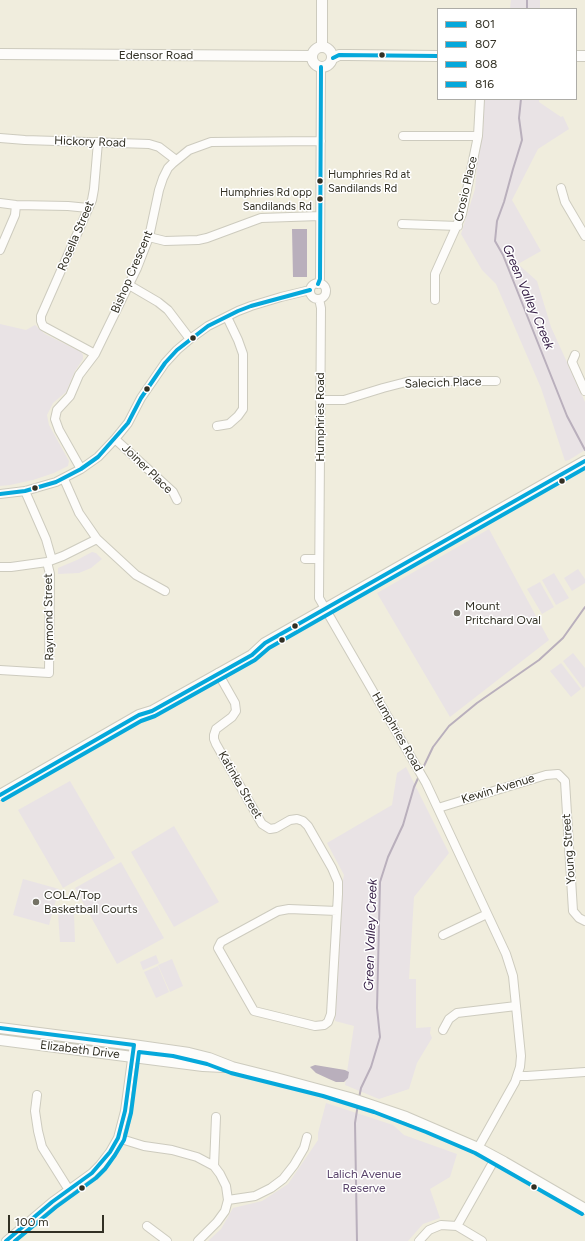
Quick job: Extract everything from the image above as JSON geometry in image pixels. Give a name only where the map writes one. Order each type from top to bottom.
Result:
[{"type":"main road","points":[[322,0],[322,46]]},
{"type":"main road","points":[[333,58],[329,49],[322,46],[316,49],[312,56],[316,65],[322,67],[328,65],[333,58],[339,55],[437,56]]},
{"type":"main road","name":"Edensor Road","points":[[0,54],[312,56]]},
{"type":"main road","points":[[0,795],[139,715],[149,706],[208,672],[249,649],[265,643],[326,609],[585,461]]},
{"type":"main road","points":[[139,715],[152,711],[252,655],[265,643]]},
{"type":"main road","name":"Elizabeth Drive","points":[[0,1028],[134,1045],[195,1055],[209,1058],[232,1068]]},
{"type":"main road","name":"Elizabeth Drive","points":[[0,1040],[203,1066],[232,1068],[350,1098],[376,1106],[428,1126],[478,1148],[585,1209]]},
{"type":"street","points":[[318,284],[320,279],[322,67]]},
{"type":"street","name":"Crosio Place","points":[[435,300],[435,274],[458,226],[462,214],[478,136],[480,100]]},
{"type":"street","points":[[403,136],[478,136]]},
{"type":"street","name":"Hickory Road","points":[[0,138],[149,144],[159,147],[176,160]]},
{"type":"street","name":"Bishop Crescent","points":[[82,469],[59,430],[55,419],[58,410],[70,396],[79,374],[96,354],[129,285],[149,237],[163,178],[168,168],[189,150],[211,142],[321,141]]},
{"type":"street","name":"Rosella Street","points":[[96,354],[43,326],[41,316],[92,200],[98,142]]},
{"type":"street","points":[[562,188],[565,202],[585,236]]},
{"type":"street","points":[[0,203],[88,208]]},
{"type":"street","points":[[0,250],[14,215],[16,205]]},
{"type":"street","points":[[149,237],[165,241],[198,240],[261,218],[320,216]]},
{"type":"street","points":[[402,224],[458,226]]},
{"type":"street","points":[[0,494],[25,491],[64,479],[82,469],[98,457],[116,439],[128,423],[141,398],[165,363],[177,350],[208,326],[251,306],[310,290],[312,286],[318,284],[324,287],[324,296],[319,299],[313,297],[310,290]]},
{"type":"street","points":[[129,285],[158,302],[168,310],[190,339]]},
{"type":"street","name":"Humphries Road","points":[[319,299],[320,600],[426,783],[506,954],[514,976],[521,1056],[520,1067],[518,1076],[478,1148]]},
{"type":"street","points":[[217,426],[229,424],[238,416],[243,408],[243,354],[227,317]]},
{"type":"street","points":[[575,355],[572,362],[585,391]]},
{"type":"street","name":"Salecich Place","points":[[320,400],[344,400],[410,381],[496,381]]},
{"type":"street","name":"Joiner Place","points":[[116,439],[173,492],[177,500]]},
{"type":"street","points":[[64,479],[80,513],[97,539],[136,575],[165,592]]},
{"type":"street","name":"Raymond Street","points":[[0,670],[49,673],[49,561],[46,539],[25,491]]},
{"type":"street","points":[[0,566],[11,567],[49,561],[97,539]]},
{"type":"street","points":[[305,559],[319,559]]},
{"type":"street","name":"Katinka Street","points":[[218,674],[235,703],[236,711],[232,717],[216,729],[214,735],[216,744],[262,824],[270,829],[276,828],[290,820],[297,819],[303,821],[308,826],[338,882],[337,910],[331,1014],[328,1022],[324,1025],[315,1026],[254,1011],[218,948],[221,942],[278,911],[289,908],[337,910]]},
{"type":"street","name":"Kewin Avenue","points":[[438,808],[546,775],[558,774]]},
{"type":"street","name":"Young Street","points":[[558,774],[565,781],[573,910],[579,918],[585,921]]},
{"type":"street","points":[[443,935],[487,914]]},
{"type":"street","points":[[443,1030],[449,1019],[457,1013],[516,1006]]},
{"type":"street","points":[[6,1241],[52,1202],[86,1178],[100,1165],[110,1152],[118,1138],[125,1111],[134,1045]]},
{"type":"street","points":[[518,1076],[585,1072]]},
{"type":"street","points":[[37,1095],[35,1111],[42,1148],[69,1190]]},
{"type":"street","points":[[214,1166],[216,1117]]},
{"type":"street","points":[[228,1200],[255,1196],[283,1179],[294,1165],[304,1148],[307,1137]]},
{"type":"street","points":[[118,1138],[144,1146],[172,1150],[214,1166],[226,1186],[228,1200],[225,1211],[217,1222],[198,1241]]},
{"type":"street","points":[[457,1226],[496,1158]]},
{"type":"street","points":[[419,1241],[429,1230],[441,1225],[457,1226],[482,1241]]},
{"type":"street","points":[[147,1226],[167,1241]]},
{"type":"green space","points":[[511,0],[540,0],[540,8],[510,8]]},
{"type":"green space","points":[[484,100],[539,100],[539,102],[561,117],[563,116],[569,129],[538,149],[512,200],[541,251],[518,264],[537,281],[551,327],[585,402],[585,450],[569,460],[565,461],[541,388],[496,284],[482,270],[461,234],[475,189],[478,154],[483,130]]},
{"type":"green space","points":[[0,324],[26,330],[35,325],[45,334],[81,352],[83,359],[75,371],[66,392],[53,403],[47,415],[49,425],[69,461],[68,466],[54,473],[33,480],[0,486]]},
{"type":"green space","name":"Mount Pritchard Oval","points":[[489,529],[549,640],[450,717],[377,593]]},
{"type":"green space","points":[[92,552],[96,553],[102,559],[91,568],[79,573],[58,574],[58,568]]},
{"type":"green space","points":[[578,569],[585,579],[585,583],[572,591],[564,578]]},
{"type":"green space","points":[[554,573],[569,598],[556,605],[542,580]]},
{"type":"green space","points":[[540,582],[554,607],[542,614],[527,589]]},
{"type":"green space","points":[[573,653],[585,668],[585,686],[583,688],[563,661]]},
{"type":"green space","points":[[561,663],[581,689],[571,697],[550,671]]},
{"type":"green space","points":[[406,767],[449,853],[414,897],[409,979],[416,979],[416,1028],[431,1027],[430,1033],[432,1038],[417,1063],[409,1089],[379,1099],[345,1085],[354,1026],[335,1021],[342,885],[344,875],[327,843],[392,805],[397,773]]},
{"type":"green space","points":[[70,781],[115,858],[63,888],[18,810]]},
{"type":"green space","points":[[174,826],[219,902],[174,927],[131,852]]},
{"type":"green space","points":[[121,862],[164,938],[117,964],[75,888]]},
{"type":"green space","name":"COLA/Top Basketball Courts","points":[[23,879],[59,889],[49,925],[13,915]]},
{"type":"green space","points":[[74,913],[75,942],[60,942],[58,914]]},
{"type":"green space","points":[[156,955],[159,963],[143,970],[140,962]]},
{"type":"green space","points":[[172,959],[183,986],[170,992],[158,965]]},
{"type":"green space","points":[[158,966],[169,992],[156,998],[144,972]]},
{"type":"green space","name":"Lalich Avenue Reserve","points":[[326,1103],[393,1125],[404,1135],[457,1154],[450,1177],[430,1189],[440,1218],[423,1224],[408,1241],[208,1241],[221,1229],[233,1208],[262,1201],[288,1184],[318,1140],[318,1133]]},
{"type":"shaded area","points":[[292,229],[307,229],[307,277],[293,277]]},
{"type":"shaded area","points":[[315,1065],[345,1070],[349,1072],[348,1078],[344,1082],[336,1082],[316,1073],[310,1067]]},
{"type":"waterway","name":"Green Valley Creek","points":[[527,0],[527,8]]},
{"type":"waterway","name":"Green Valley Creek","points":[[521,100],[519,118],[522,140],[497,221],[495,241],[503,255],[567,416],[585,450]]},
{"type":"waterway","name":"Green Valley Creek","points":[[422,770],[433,747],[449,726],[477,703],[539,660],[563,638],[585,607]]},
{"type":"waterway","name":"Green Valley Creek","points":[[359,1098],[361,1088],[371,1067],[380,1037],[377,1008],[380,882],[388,857],[403,825],[414,787],[419,776]]},
{"type":"waterway","name":"Green Valley Creek","points":[[357,1241],[355,1123],[358,1104]]},
{"type":"transit line","name":"807","points":[[333,58],[339,55],[437,56]]},
{"type":"transit line","name":"807","points":[[318,284],[320,279],[321,67]]},
{"type":"transit line","name":"807","points":[[0,494],[25,491],[56,482],[81,469],[98,457],[128,423],[141,398],[165,363],[177,350],[208,326],[251,306],[310,290]]},
{"type":"transit line","name":"801","points":[[0,795],[139,715],[152,711],[252,655],[265,643],[585,461]]},
{"type":"transit line","name":"808","points":[[3,800],[141,721],[155,716],[255,660],[269,648],[585,468]]},
{"type":"transit line","name":"801","points":[[0,1028],[134,1045],[125,1111],[118,1138],[110,1152],[92,1173],[52,1202],[6,1241]]},
{"type":"transit line","name":"816","points":[[15,1241],[56,1207],[96,1178],[105,1169],[115,1155],[124,1140],[131,1113],[139,1052],[173,1056],[207,1064],[231,1073],[323,1096],[374,1112],[475,1153],[582,1214]]},
{"type":"place","name":"Humphries Rd at Sandilands Rd","points":[[320,181]]},
{"type":"place","name":"Humphries Rd opp Sandilands Rd","points":[[320,199]]},
{"type":"place","name":"Mount Pritchard Oval","points":[[457,613]]},
{"type":"place","name":"COLA/Top Basketball Courts","points":[[36,902]]}]
